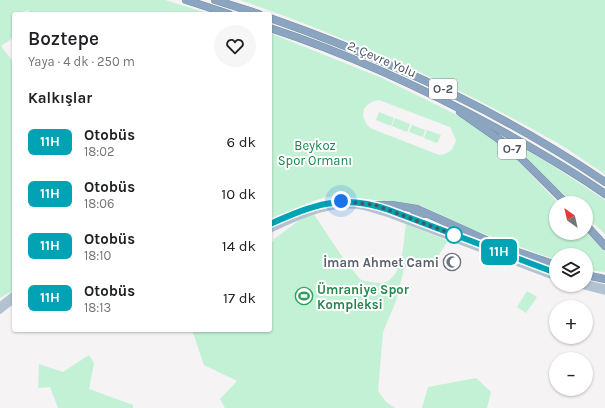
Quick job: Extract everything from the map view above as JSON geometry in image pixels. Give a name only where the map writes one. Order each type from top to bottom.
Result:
[{"type":"highway","points":[[186,0],[223,12]]},
{"type":"highway","points":[[215,0],[253,12]]},
{"type":"highway","name":"2. Çevre Yolu","points":[[272,19],[328,39],[425,80],[530,135],[605,182]]},
{"type":"highway","name":"2. Çevre Yolu","points":[[272,29],[360,61],[451,103],[523,143],[605,194]]},
{"type":"highway","name":"O-7","points":[[451,103],[465,116],[510,147],[559,196]]},
{"type":"highway","points":[[375,205],[392,205],[416,209],[497,245],[549,263]]},
{"type":"highway","points":[[412,222],[412,216],[417,213],[452,225]]},
{"type":"highway","points":[[593,228],[605,239]]},
{"type":"highway","points":[[593,233],[605,246]]},
{"type":"highway","points":[[593,276],[605,279]]},
{"type":"main road","points":[[272,229],[341,201],[375,205],[412,222],[549,275]]},
{"type":"main road","points":[[272,223],[299,211],[328,205],[362,207],[412,222]]},
{"type":"main road","points":[[467,243],[549,271]]},
{"type":"main road","points":[[593,284],[605,287]]},
{"type":"main road","points":[[593,289],[605,293]]},
{"type":"main road","points":[[0,305],[12,296]]},
{"type":"main road","points":[[0,311],[12,302]]},
{"type":"green space","points":[[0,0],[165,0],[204,12],[29,12],[29,10],[12,12],[12,38],[1,46],[12,60],[12,291],[0,298]]},
{"type":"green space","points":[[240,0],[605,0],[605,174],[554,141],[439,81],[361,46]]},
{"type":"green space","name":"Beykoz Spor Ormanı","points":[[272,34],[382,78],[461,117],[504,146],[551,196],[549,196],[549,240],[593,239],[605,252],[605,272],[593,271],[593,248],[549,248],[549,257],[468,228],[422,206],[347,197],[326,197],[272,218]],"holes":[[[379,100],[450,127],[456,140],[452,149],[445,154],[439,155],[370,128],[364,119],[364,111],[369,104]]]},
{"type":"green space","points":[[379,112],[394,118],[391,126],[376,120]]},
{"type":"green space","points":[[395,118],[410,124],[407,132],[392,126]]},
{"type":"green space","points":[[412,125],[425,130],[423,137],[409,132]]},
{"type":"green space","points":[[427,130],[441,135],[437,143],[424,138]]},
{"type":"green space","points":[[500,135],[547,162],[605,200],[605,234],[593,223],[593,196],[565,196]]},
{"type":"green space","points":[[313,213],[345,261],[361,280],[380,283],[388,281],[394,276],[401,260],[406,224],[448,241],[436,259],[410,263],[404,269],[396,301],[383,332],[378,391],[386,402],[395,408],[225,408],[220,399],[237,381],[204,365],[193,332],[272,332],[272,242],[305,216]]},
{"type":"green space","points":[[527,291],[537,297],[526,313],[517,307]]},
{"type":"green space","points":[[89,355],[94,363],[89,389],[133,405],[133,408],[58,408],[50,387],[38,388],[39,364],[63,372]]},
{"type":"green space","points":[[476,378],[491,392],[487,408],[422,408],[428,387]]},
{"type":"bus line","name":"11H","points":[[272,223],[322,203],[341,201],[360,202],[389,210],[549,270]]},
{"type":"place","name":"İmam Ahmet Cami","points":[[452,262]]},
{"type":"place","name":"Ümraniye Spor Kompleksi","points":[[304,296]]},
{"type":"route","points":[[341,201],[360,202],[375,205],[457,236],[454,235]]}]
